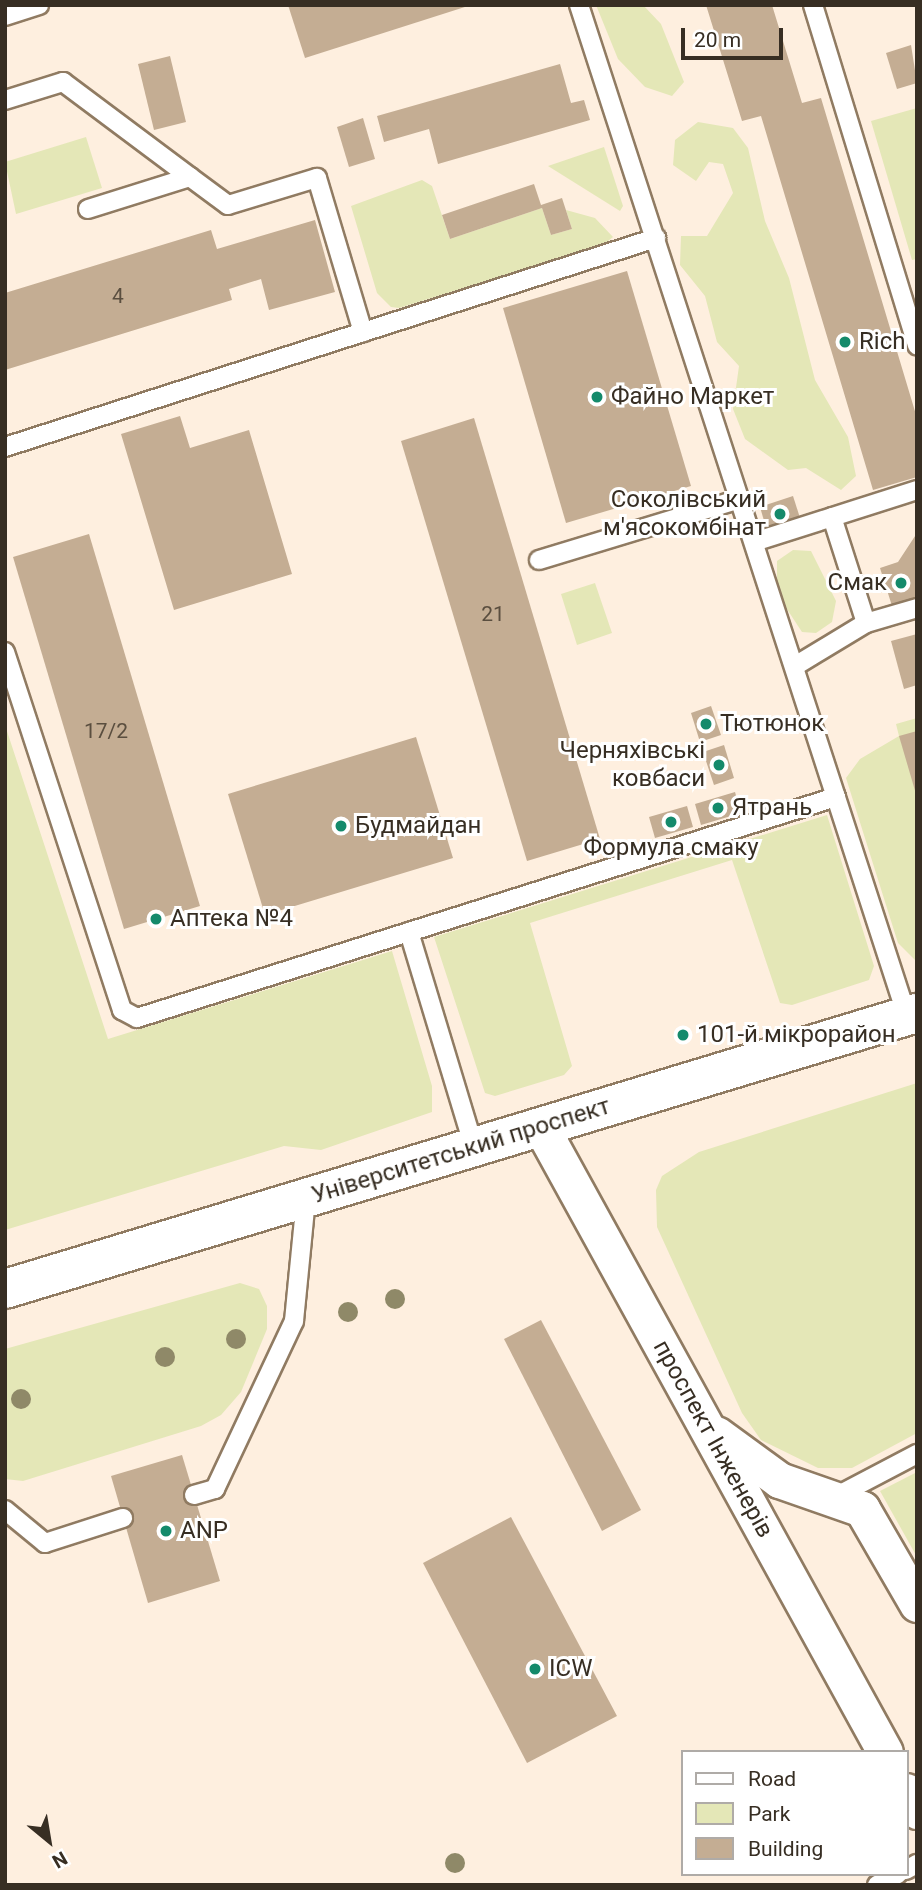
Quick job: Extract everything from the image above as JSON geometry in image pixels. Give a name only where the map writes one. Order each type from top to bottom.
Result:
[{"type":"main road","name":"Університетський проспект","points":[[5,1289],[912,1015]]},
{"type":"street","name":"проспект Інженерів","points":[[541,1127],[883,1750]]},
{"type":"street","points":[[706,1426],[779,1480],[835,1497],[862,1509],[917,1604]]},
{"type":"street","points":[[908,1795],[917,1811]]},
{"type":"lane","points":[[5,16],[39,5]]},
{"type":"lane","points":[[579,5],[836,797],[912,1015]]},
{"type":"lane","points":[[813,5],[917,345]]},
{"type":"lane","points":[[5,100],[63,82],[228,205],[317,178],[363,332]]},
{"type":"lane","points":[[88,209],[190,177]]},
{"type":"lane","points":[[5,447],[656,238]]},
{"type":"lane","points":[[754,542],[917,490]]},
{"type":"lane","points":[[539,560],[740,499]]},
{"type":"lane","points":[[832,517],[866,623]]},
{"type":"lane","points":[[794,666],[866,623],[917,608]]},
{"type":"lane","points":[[5,652],[122,1010],[137,1018],[836,797]]},
{"type":"lane","points":[[409,932],[474,1147]]},
{"type":"lane","points":[[194,1495],[215,1489],[294,1321],[306,1198]]},
{"type":"lane","points":[[835,1497],[917,1454]]},
{"type":"lane","points":[[5,1510],[46,1543],[123,1518]]},
{"type":"lane","points":[[877,1885],[894,1876]]},
{"type":"green space","points":[[596,5],[643,5],[661,24],[684,82],[672,96],[645,87],[618,59]]},
{"type":"green space","points":[[917,108],[917,259],[912,260],[871,121]]},
{"type":"green space","points":[[698,122],[733,128],[748,148],[765,221],[789,278],[815,380],[848,437],[856,476],[841,490],[806,468],[788,470],[745,439],[733,409],[739,366],[717,342],[705,296],[680,265],[681,236],[707,236],[733,193],[723,164],[709,162],[696,181],[673,165],[675,140]]},
{"type":"green space","points":[[86,137],[102,188],[16,214],[5,162]]},
{"type":"green space","points":[[604,147],[623,206],[620,211],[548,166]]},
{"type":"green space","points":[[422,180],[432,186],[450,239],[542,208],[551,235],[572,229],[566,210],[595,218],[613,237],[603,245],[399,308],[391,307],[377,293],[351,206]]},
{"type":"green space","points":[[793,550],[811,551],[836,601],[832,622],[816,633],[802,632],[777,594],[777,561]]},
{"type":"green space","points":[[595,583],[612,633],[577,645],[561,594]]},
{"type":"green space","points":[[917,718],[917,962],[898,943],[846,778],[860,759],[899,736],[896,724]]},
{"type":"green space","points":[[5,725],[108,1039],[392,951],[432,1086],[432,1112],[321,1150],[284,1146],[5,1230]]},
{"type":"green space","points":[[827,815],[874,966],[869,980],[792,1005],[780,1003],[732,860],[530,923],[572,1066],[564,1075],[495,1096],[485,1093],[434,937]]},
{"type":"green space","points":[[917,1083],[917,1433],[852,1468],[818,1468],[761,1440],[742,1413],[657,1227],[656,1190],[662,1176],[699,1152]]},
{"type":"green space","points":[[240,1283],[259,1289],[267,1306],[267,1329],[241,1392],[221,1415],[201,1426],[23,1481],[5,1479],[5,1349]]},
{"type":"green space","points":[[917,1472],[917,1557],[880,1491]]},
{"type":"building","points":[[288,5],[468,5],[468,6],[305,58]]},
{"type":"building","points":[[706,5],[772,5],[802,103],[821,98],[917,418],[917,477],[873,490],[761,116],[742,121]]},
{"type":"building","points":[[911,45],[917,83],[897,89],[886,53]]},
{"type":"building","points":[[170,56],[186,122],[154,130],[138,64]]},
{"type":"building","points":[[560,64],[571,103],[584,100],[590,120],[438,164],[429,129],[384,142],[377,116]]},
{"type":"building","points":[[363,118],[375,159],[349,167],[337,127]]},
{"type":"building","points":[[534,184],[541,205],[562,198],[572,229],[551,235],[542,208],[450,239],[442,215]]},
{"type":"building","points":[[315,220],[335,292],[269,310],[261,279],[229,289],[232,300],[5,370],[5,293],[211,230],[217,249]]},
{"type":"building","name":"Файно Маркет","points":[[627,271],[691,486],[566,523],[503,308]]},
{"type":"building","points":[[180,416],[190,448],[249,430],[292,574],[174,610],[121,434]]},
{"type":"building","points":[[474,418],[600,839],[527,861],[401,441]]},
{"type":"building","name":"Соколівський м'ясокомбінат","points":[[793,496],[801,521],[767,531],[760,507]]},
{"type":"building","name":"Смак","points":[[917,533],[917,598],[892,606],[880,568],[898,562]]},
{"type":"building","points":[[89,534],[200,906],[124,929],[13,557]]},
{"type":"building","points":[[917,634],[917,685],[904,689],[891,641]]},
{"type":"building","name":"Тютюнок","points":[[711,706],[721,735],[700,742],[691,713]]},
{"type":"building","points":[[917,731],[917,794],[916,794],[899,736]]},
{"type":"building","name":"Будмайдан","points":[[416,737],[453,858],[265,915],[228,794]]},
{"type":"building","name":"Черняхівські ковбаси","points":[[724,745],[734,778],[714,785],[703,752]]},
{"type":"building","name":"Ятрань","points":[[735,792],[741,813],[701,825],[695,804]]},
{"type":"building","name":"Формула смаку","points":[[687,806],[693,827],[655,838],[649,817]]},
{"type":"building","points":[[541,1320],[641,1510],[602,1531],[504,1339]]},
{"type":"building","name":"ANP","points":[[182,1455],[220,1581],[148,1603],[111,1476]]},
{"type":"building","name":"ICW","points":[[511,1517],[617,1716],[527,1763],[423,1563]]},
{"type":"place","name":"Rich","points":[[845,342]]},
{"type":"place","name":"Файно Маркет","points":[[597,397]]},
{"type":"place","name":"Соколівський м'ясокомбінат","points":[[780,514]]},
{"type":"place","name":"Смак","points":[[901,583]]},
{"type":"place","name":"Тютюнок","points":[[706,724]]},
{"type":"place","name":"Черняхівські ковбаси","points":[[719,765]]},
{"type":"place","name":"Ятрань","points":[[718,808]]},
{"type":"place","name":"Формула смаку","points":[[671,822]]},
{"type":"place","name":"Будмайдан","points":[[341,826]]},
{"type":"place","name":"Аптека №4","points":[[156,919]]},
{"type":"place","name":"101-й мікрорайон","points":[[683,1035]]},
{"type":"place","name":"ANP","points":[[166,1531]]},
{"type":"place","name":"ICW","points":[[535,1669]]}]
